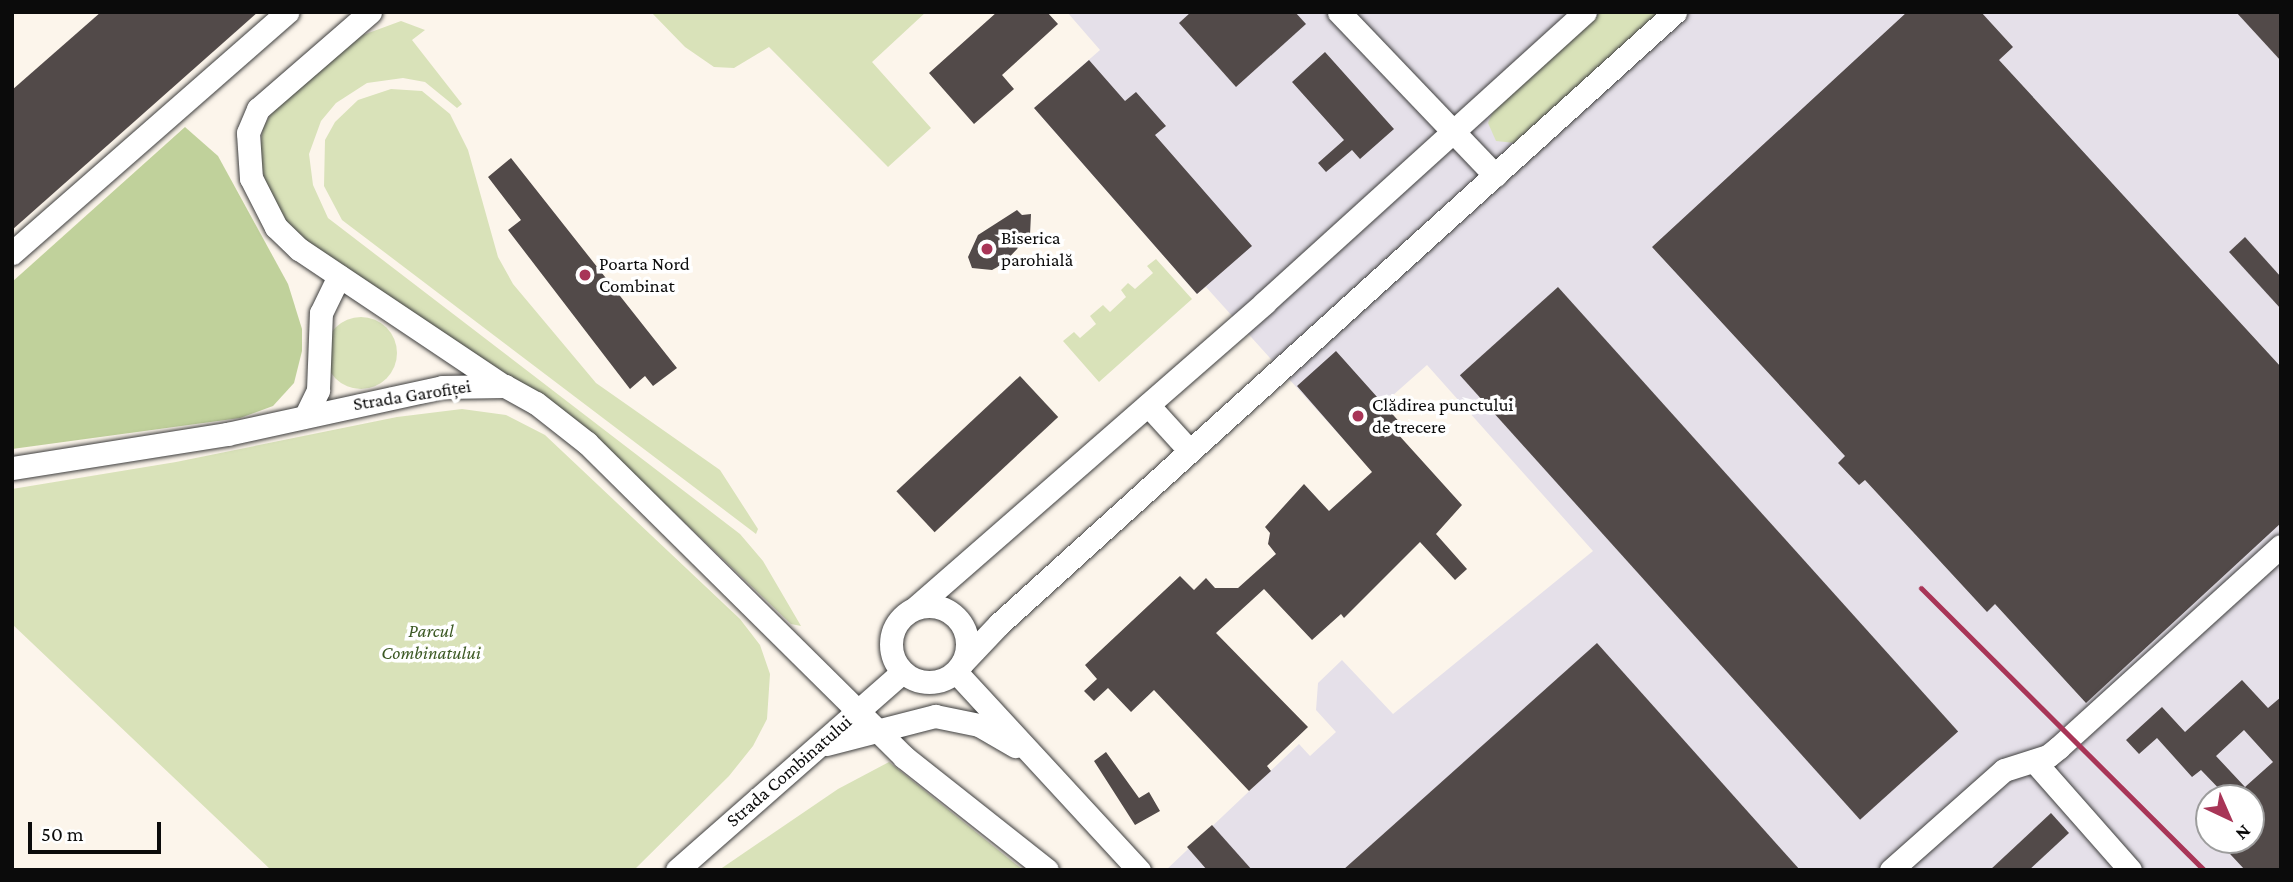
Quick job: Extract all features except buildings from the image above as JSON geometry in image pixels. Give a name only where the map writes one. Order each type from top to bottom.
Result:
[{"type":"street","points":[[12,253],[287,12]]},
{"type":"street","points":[[370,12],[269,96],[248,133],[251,178],[267,213],[286,239],[505,386]]},
{"type":"street","points":[[1339,12],[1495,175]]},
{"type":"street","points":[[1586,12],[1240,324],[898,620],[890,640],[891,652],[902,671],[923,682],[935,682],[959,667],[999,624],[1189,450],[1675,12]]},
{"type":"street","points":[[306,415],[317,390],[321,313],[339,276]]},
{"type":"street","name":"Strada Garofiței","points":[[12,468],[171,444],[442,387],[505,386],[536,403],[587,443],[874,729],[1047,870]]},
{"type":"street","points":[[1148,405],[1189,450]]},
{"type":"street","points":[[1891,870],[2004,769],[2034,761],[2059,747],[2281,545]]},
{"type":"street","points":[[916,607],[939,607],[958,619],[967,639],[959,667]]},
{"type":"street","points":[[959,667],[1139,870]]},
{"type":"street","name":"Strada Combinatului","points":[[677,870],[902,671]]},
{"type":"street","points":[[816,747],[874,729],[935,716],[957,718],[1000,736],[1053,775]]},
{"type":"street","points":[[2034,761],[2130,870]]},
{"type":"shaded area","points":[[1067,12],[2281,12],[2281,870],[1166,870],[1299,744],[1310,756],[1336,732],[1316,710],[1318,683],[1342,660],[1393,714],[1593,551],[1427,365],[1383,404],[1363,461],[1206,287],[1197,294],[1034,108],[1100,50]]},
{"type":"green space","points":[[651,12],[926,12],[872,62],[931,128],[888,167],[769,47],[734,68],[714,67],[685,47]]},
{"type":"green space","points":[[1601,12],[1661,12],[1515,143],[1496,141],[1488,123],[1493,111]]},
{"type":"green space","points":[[401,21],[425,30],[412,40],[462,104],[457,108],[425,82],[403,78],[367,83],[336,103],[321,121],[309,154],[313,185],[328,218],[740,534],[763,561],[801,626],[791,624],[607,448],[553,404],[303,242],[270,201],[259,156],[263,128],[275,107],[363,35]]},
{"type":"green space","points":[[391,89],[422,91],[450,114],[468,150],[498,257],[513,284],[596,383],[720,470],[758,529],[756,534],[342,220],[324,186],[325,140],[335,122],[358,100]]},
{"type":"green space","points":[[185,127],[218,156],[288,284],[302,329],[302,351],[294,383],[273,406],[240,418],[12,449],[12,282]]},
{"type":"green space","points":[[1156,259],[1192,299],[1099,382],[1063,341],[1074,332],[1080,338],[1096,324],[1090,316],[1103,305],[1110,312],[1126,297],[1121,290],[1128,283],[1135,289],[1153,273],[1147,266]]},
{"type":"green space","points":[[361,317],[375,320],[387,327],[394,339],[397,353],[394,367],[387,379],[375,386],[361,389],[347,386],[335,379],[328,367],[325,353],[328,339],[335,327],[347,320]]},
{"type":"green space","name":"Parcul Combinatului","points":[[462,409],[506,415],[545,435],[740,619],[760,645],[770,674],[767,719],[753,746],[729,776],[634,870],[271,870],[12,624],[12,489],[176,462],[397,417]]},
{"type":"green space","points":[[889,762],[1023,870],[719,870],[838,789]]},
{"type":"railway","points":[[1921,588],[2204,870]]},
{"type":"place","name":"Biserica parohială","points":[[987,249]]},
{"type":"place","name":"Poarta Nord Combinat","points":[[585,275]]},
{"type":"place","name":"Clădirea punctului de trecere","points":[[1358,416]]}]
